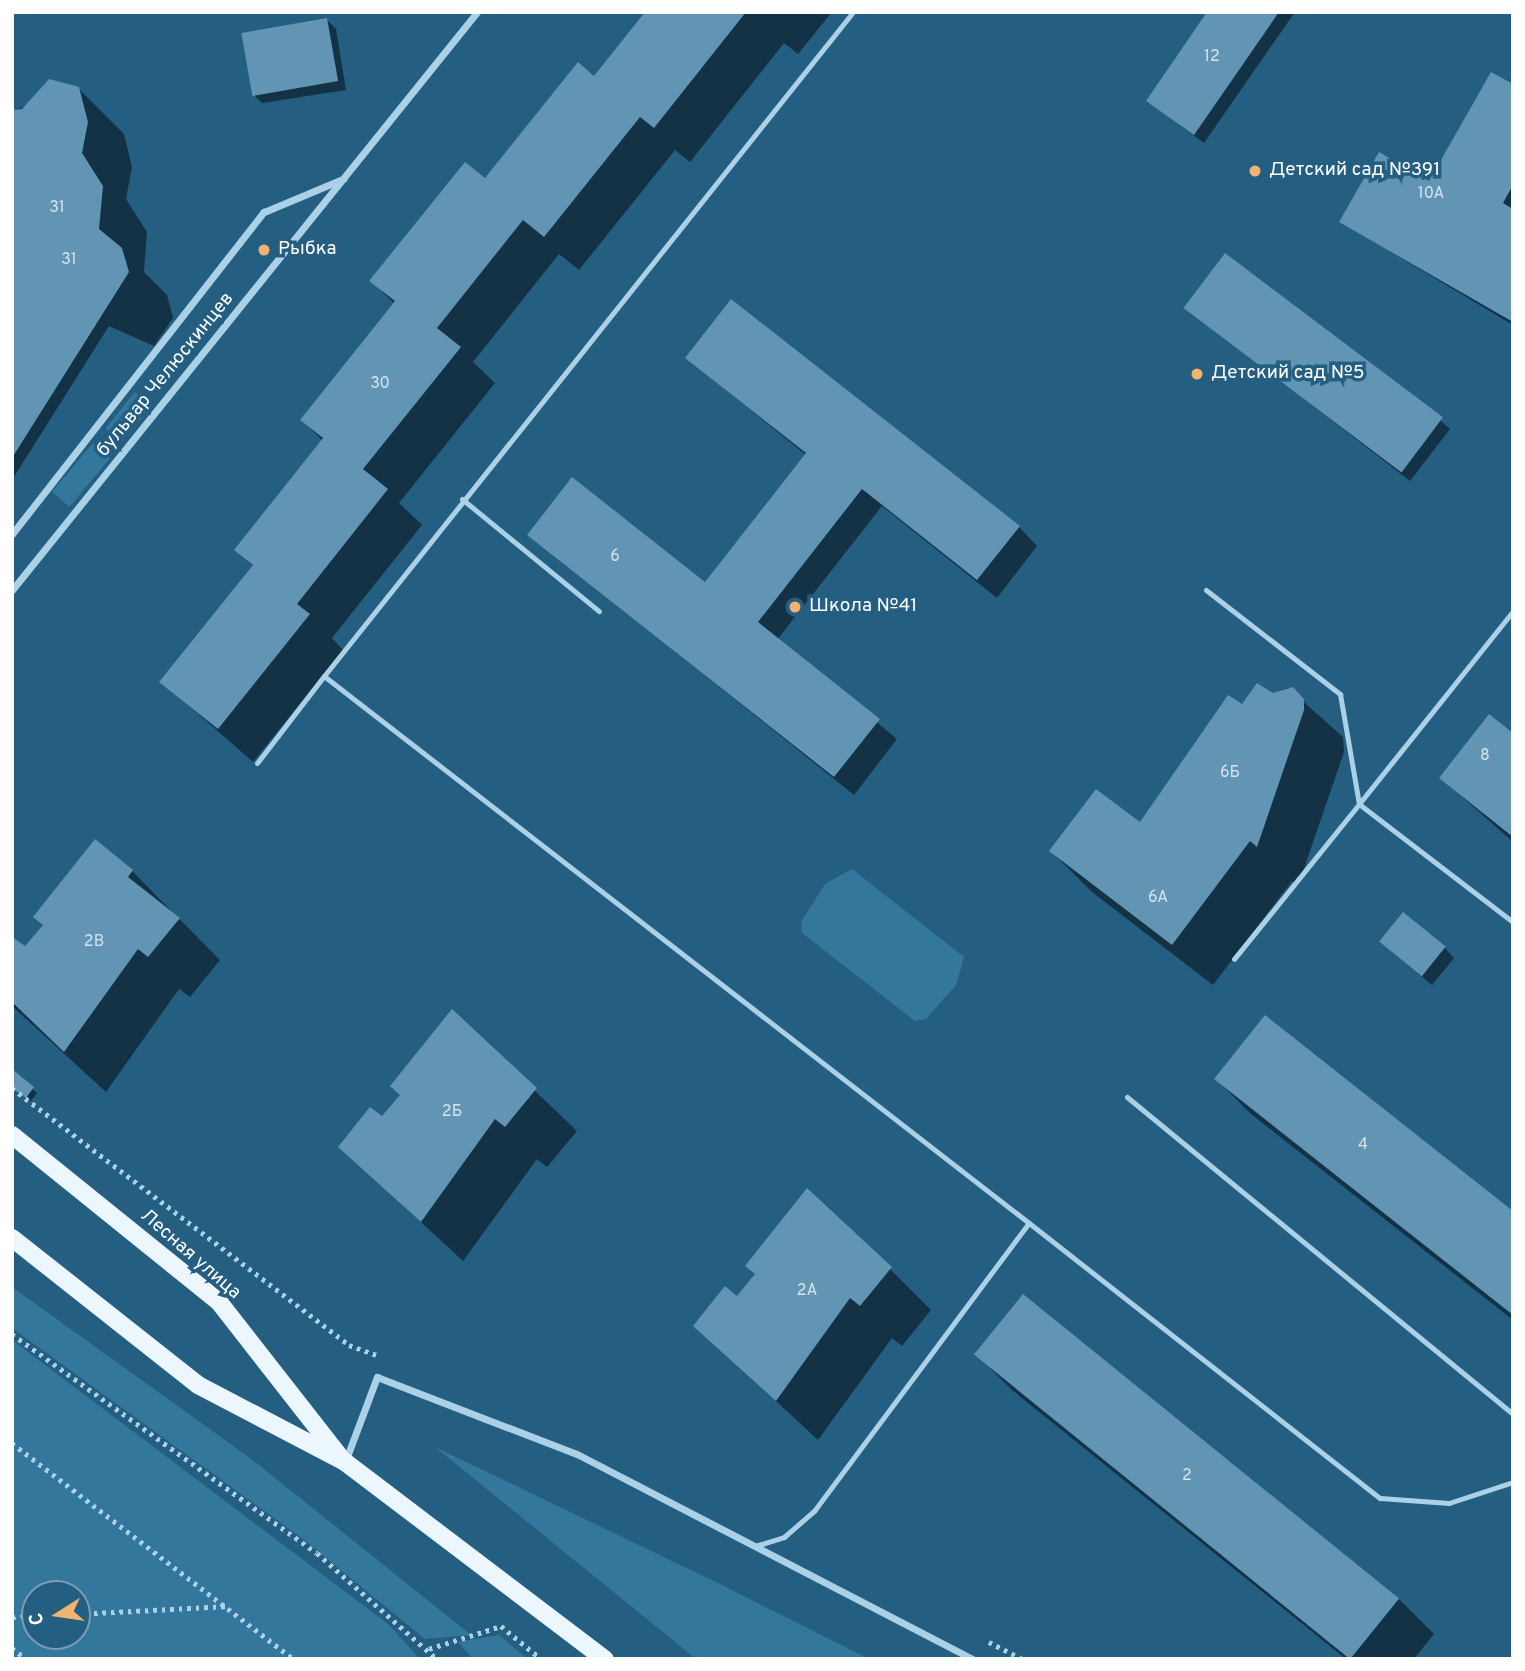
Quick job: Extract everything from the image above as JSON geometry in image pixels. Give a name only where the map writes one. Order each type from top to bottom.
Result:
[{"type":"main road","name":"Лесная улица","points":[[12,1135],[219,1302],[345,1462]]},
{"type":"main road","name":"Лесная улица","points":[[12,1238],[198,1385],[345,1462],[605,1659]]},
{"type":"street","name":"бульвар Челюскинцев","points":[[12,590],[477,12]]},
{"type":"street","name":"бульвар Челюскинцев","points":[[12,534],[264,212],[344,179]]},
{"type":"street","points":[[345,1462],[377,1377],[577,1454],[973,1659]]},
{"type":"lane","points":[[257,763],[462,499],[853,12]]},
{"type":"lane","points":[[462,499],[599,611]]},
{"type":"lane","points":[[1206,590],[1340,694],[1359,804],[1513,922]]},
{"type":"lane","points":[[1234,959],[1513,611]]},
{"type":"lane","points":[[324,676],[1380,1498],[1449,1503],[1513,1482]]},
{"type":"lane","points":[[1127,1097],[1513,1414]]},
{"type":"lane","points":[[754,1546],[784,1537],[814,1511],[1029,1223]]},
{"type":"path","points":[[12,1088],[349,1345],[388,1360]]},
{"type":"path","points":[[12,1334],[317,1553],[429,1649],[437,1659]]},
{"type":"path","points":[[12,1443],[229,1606],[293,1659]]},
{"type":"path","points":[[91,1613],[229,1606]]},
{"type":"path","points":[[429,1649],[501,1626],[541,1659]]},
{"type":"path","points":[[975,1634],[1023,1659]]},
{"type":"path","points":[[12,1648],[26,1659]]},
{"type":"shaded area","points":[[135,392],[151,405],[122,442],[105,429]]},
{"type":"shaded area","points":[[93,443],[111,458],[69,507],[52,492]]},
{"type":"shaded area","points":[[852,869],[964,957],[956,985],[926,1019],[915,1021],[802,933],[801,922],[825,884]]},
{"type":"shaded area","points":[[12,1287],[250,1458],[471,1635],[425,1639],[303,1539],[12,1328]]},
{"type":"shaded area","points":[[12,1340],[388,1624],[420,1659],[12,1659]]},
{"type":"shaded area","points":[[435,1447],[720,1584],[869,1659],[696,1659]]},
{"type":"shaded area","points":[[499,1635],[528,1659],[473,1659],[458,1642]]},
{"type":"building","points":[[645,12],[746,12],[654,128],[640,117],[544,237],[523,220],[437,328],[461,347],[363,469],[388,489],[297,604],[310,614],[218,729],[159,682],[253,565],[234,550],[323,438],[300,420],[395,301],[369,281],[465,162],[485,178],[578,62],[594,76]]},
{"type":"building","points":[[1207,12],[1279,12],[1194,135],[1146,101]]},
{"type":"building","points":[[327,18],[338,81],[252,96],[241,33]]},
{"type":"building","points":[[1491,72],[1513,84],[1513,185],[1503,203],[1513,209],[1513,322],[1339,222],[1379,152],[1429,181]]},
{"type":"building","points":[[49,79],[79,87],[88,122],[82,153],[103,186],[99,229],[122,248],[129,272],[12,458],[12,110],[22,109]]},
{"type":"building","points":[[1225,253],[1443,417],[1402,472],[1183,308]]},
{"type":"building","points":[[731,299],[1020,526],[977,580],[862,489],[758,622],[880,719],[834,777],[527,535],[572,477],[705,582],[806,453],[685,358]]},
{"type":"building","points":[[1257,683],[1273,693],[1293,687],[1304,699],[1304,710],[1257,847],[1250,841],[1172,945],[1049,851],[1096,789],[1140,822],[1228,695],[1242,704]]},
{"type":"building","points":[[1489,714],[1513,733],[1513,837],[1439,778]]},
{"type":"building","points":[[95,839],[133,870],[128,877],[180,918],[148,957],[138,949],[64,1052],[12,1002],[12,937],[25,946],[43,925],[33,917]]},
{"type":"building","points":[[1403,912],[1446,947],[1422,976],[1379,942]]},
{"type":"building","points":[[452,1009],[537,1088],[505,1127],[495,1119],[421,1222],[338,1147],[370,1107],[382,1116],[400,1095],[390,1086]]},
{"type":"building","points":[[1265,1015],[1513,1211],[1513,1315],[1214,1079]]},
{"type":"building","points":[[12,1069],[34,1087],[26,1098],[12,1088]]},
{"type":"building","points":[[807,1188],[892,1267],[860,1306],[850,1298],[776,1401],[693,1326],[725,1286],[737,1296],[755,1274],[745,1266]]},
{"type":"building","points":[[1023,1294],[1399,1599],[1350,1659],[974,1355]]},
{"type":"place","name":"Детский сад №391","points":[[1255,171]]},
{"type":"place","name":"Рыбка","points":[[264,250]]},
{"type":"place","name":"Детский сад №5","points":[[1197,374]]},
{"type":"place","name":"Школа №41","points":[[795,607]]}]
